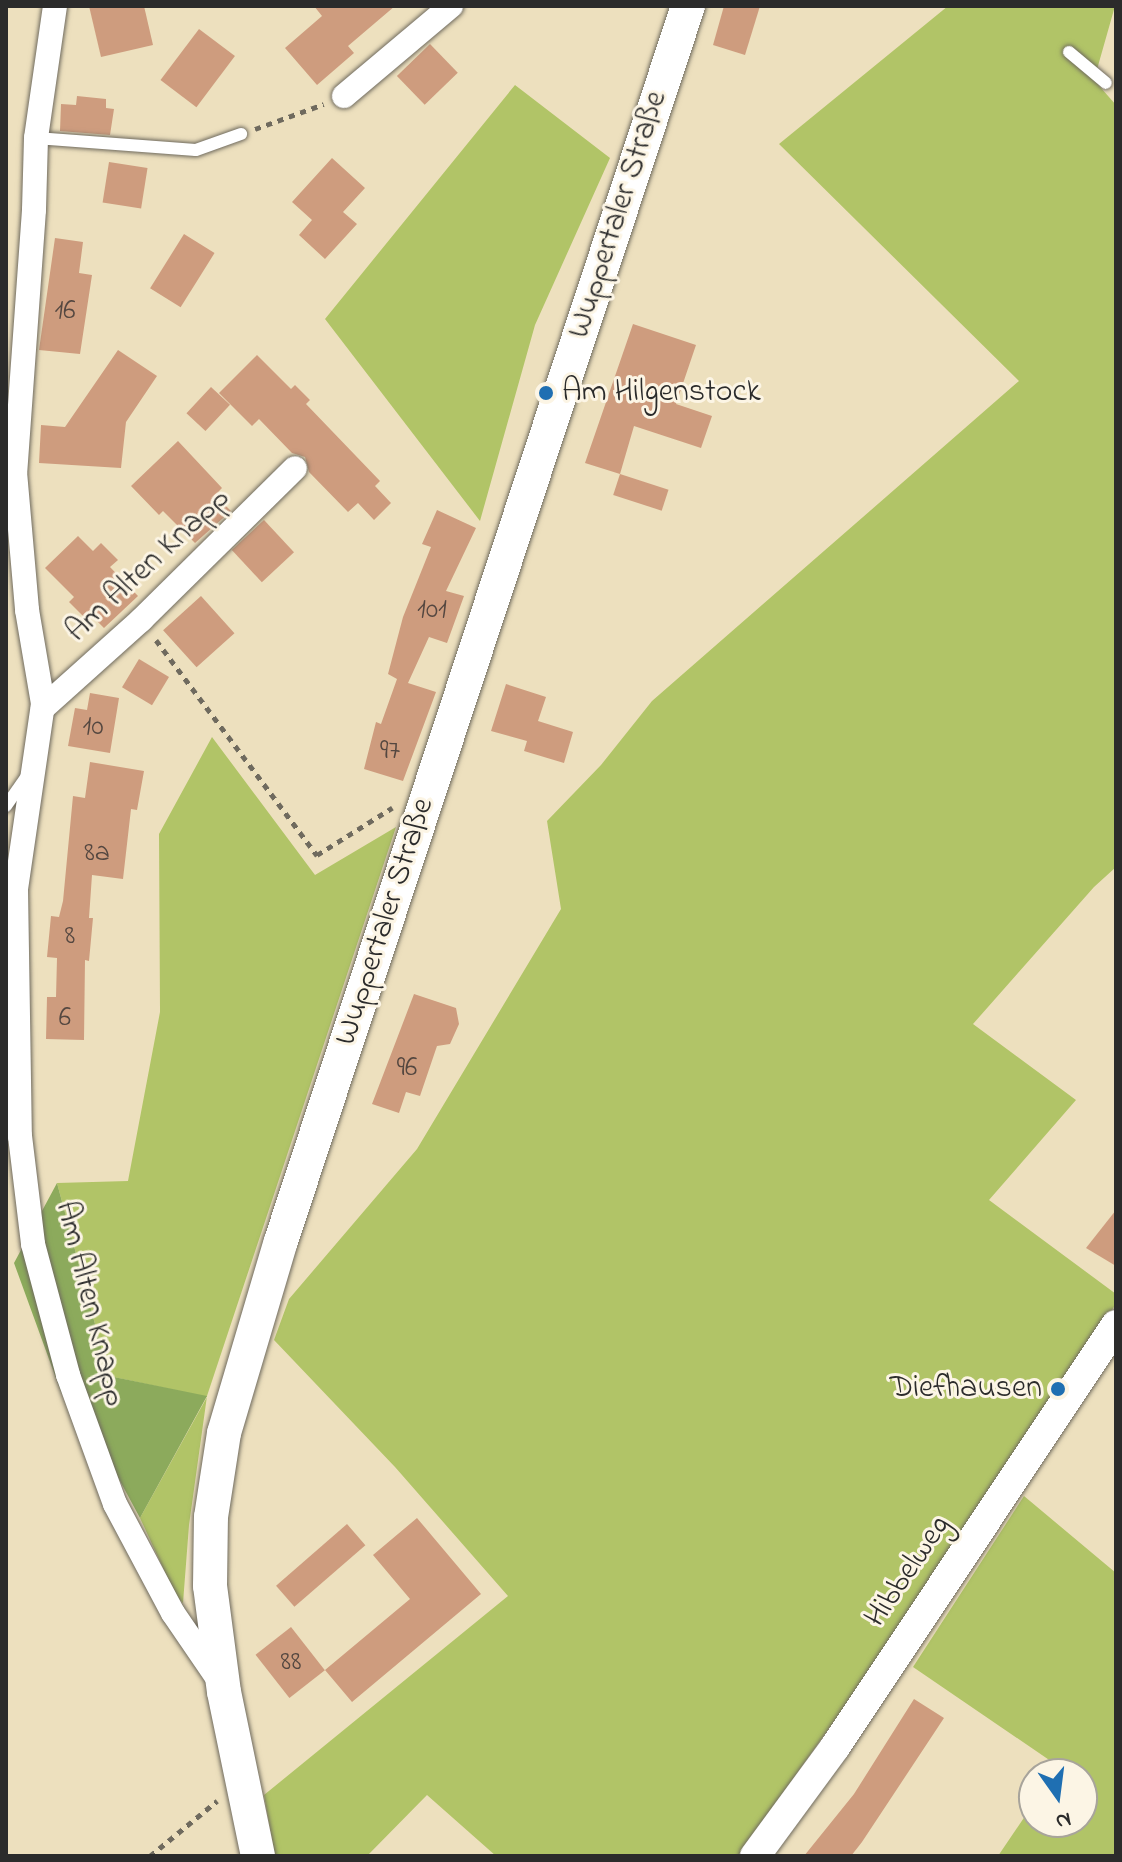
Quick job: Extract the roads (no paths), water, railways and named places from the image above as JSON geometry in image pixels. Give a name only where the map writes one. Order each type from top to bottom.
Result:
[{"type":"main road","name":"Wuppertaler Straße","points":[[258,1856],[224,1692],[210,1586],[211,1517],[224,1433],[281,1241],[688,6]]},
{"type":"street","name":"Am Alten Knapp","points":[[55,6],[36,138],[34,210],[15,472],[27,610],[43,708],[16,889],[20,1136],[33,1244],[68,1375],[115,1504],[173,1613],[224,1692]]},
{"type":"street","points":[[344,96],[451,6]]},
{"type":"street","name":"Am Alten Knapp","points":[[43,708],[141,620],[295,468]]},
{"type":"street","name":"Hibbelweg","points":[[755,1856],[852,1721],[1116,1325]]},
{"type":"lane","points":[[1069,52],[1106,83]]},
{"type":"lane","points":[[36,138],[196,150],[241,134]]},
{"type":"lane","points":[[6,806],[37,761]]},
{"type":"place","name":"Am Hilgenstock","points":[[546,393]]},
{"type":"place","name":"Diefhausen","points":[[1058,1389]]}]
